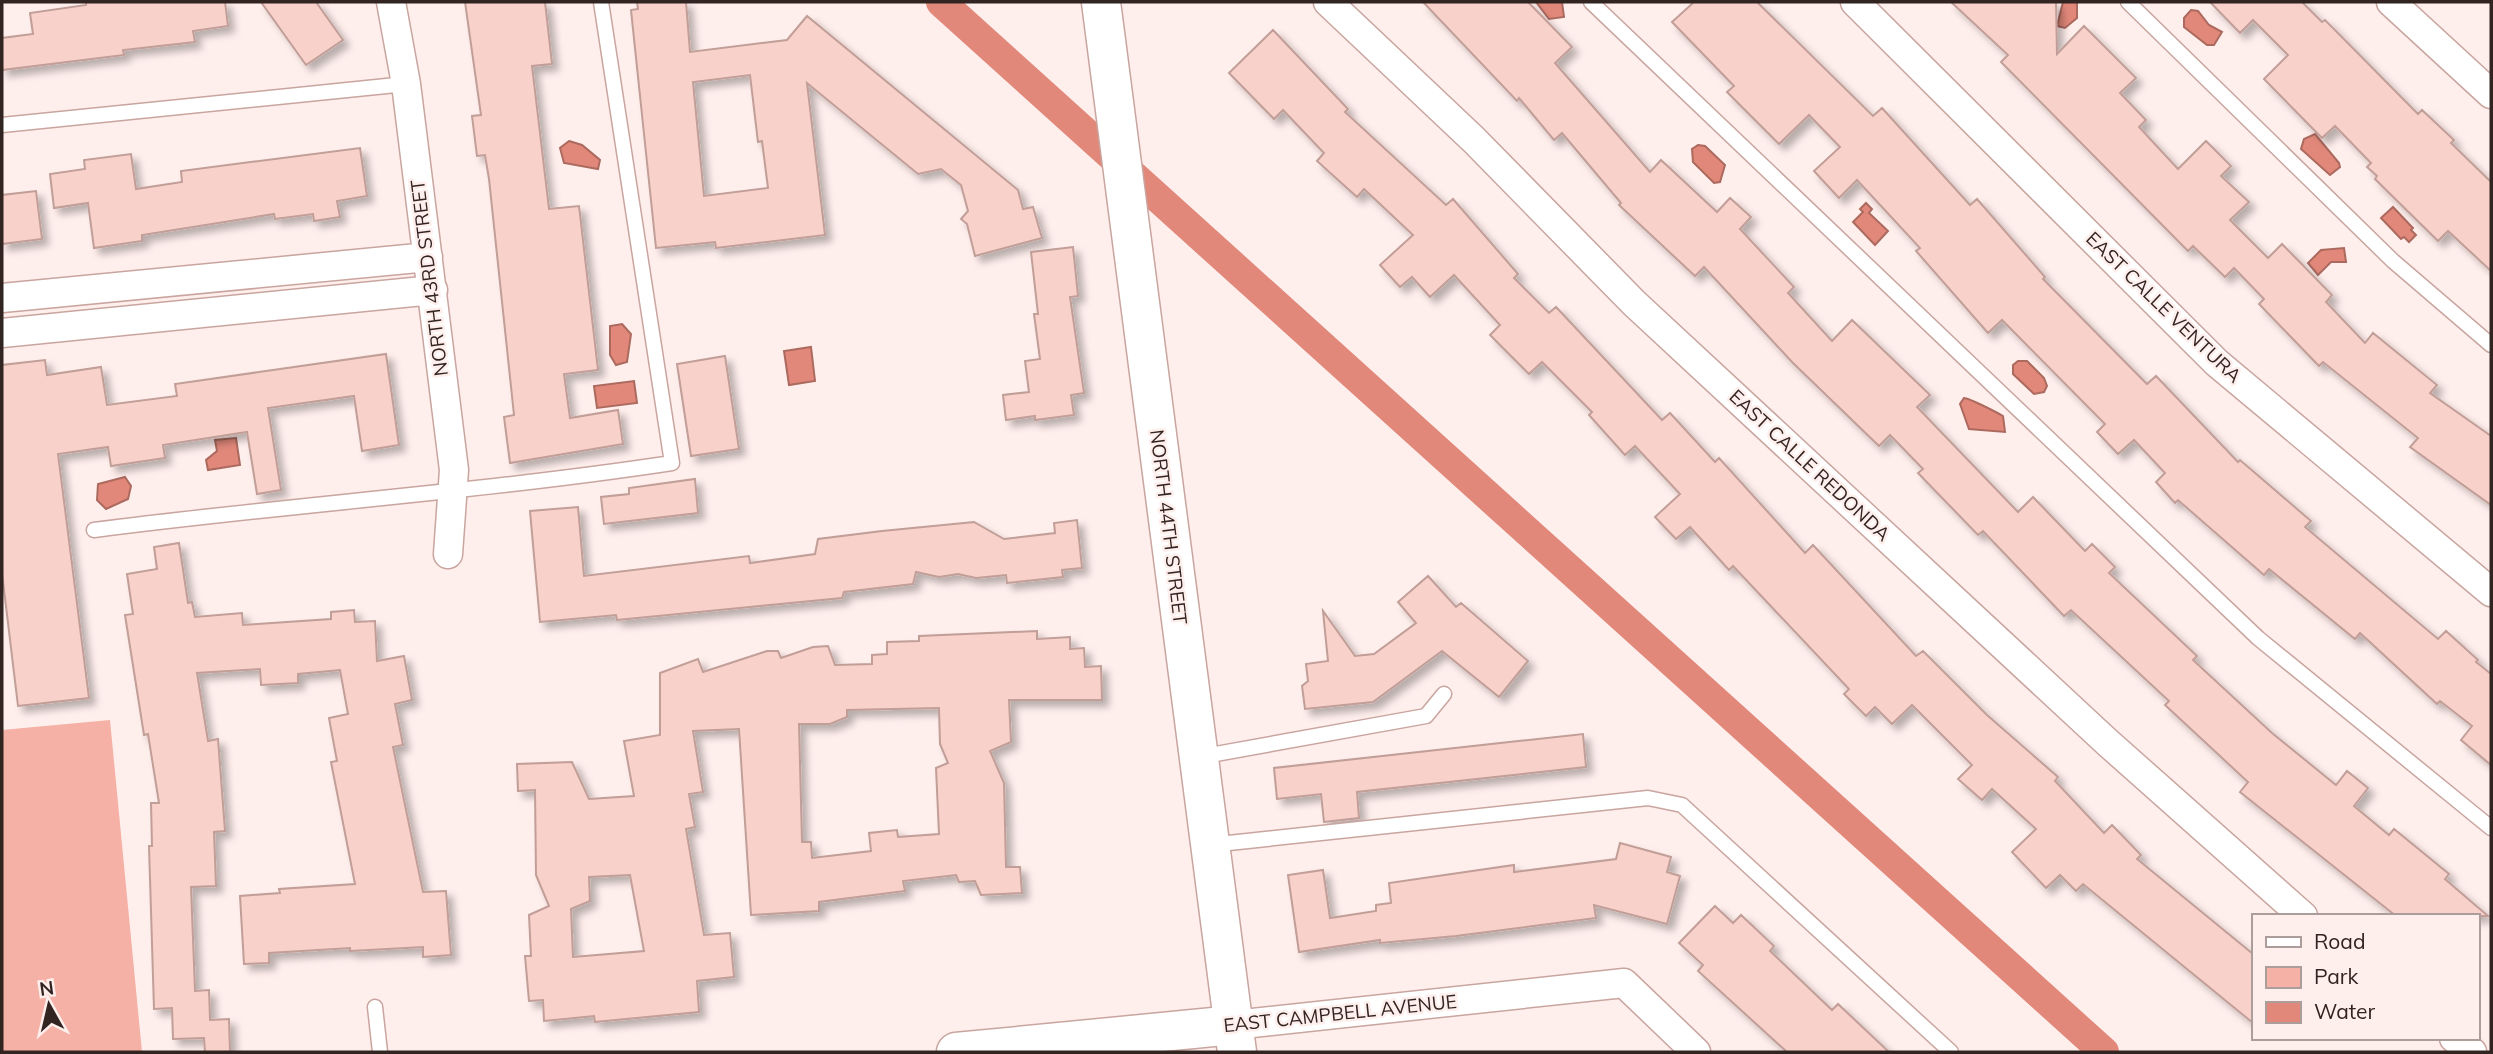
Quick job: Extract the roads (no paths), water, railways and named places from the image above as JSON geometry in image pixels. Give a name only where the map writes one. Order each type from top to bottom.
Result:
[{"type":"main road","name":"NORTH 44TH STREET","points":[[1101,2],[1133,233],[1197,757],[1236,1038]]},
{"type":"main road","name":"EAST CAMPBELL AVENUE","points":[[956,1052],[1236,1038]]},
{"type":"street","name":"NORTH 43RD STREET","points":[[391,2],[406,84],[454,470],[448,554]]},
{"type":"street","name":"EAST CALLE REDONDA","points":[[1328,2],[1474,140],[1634,303],[2107,743],[2301,914]]},
{"type":"street","name":"EAST CALLE VENTURA","points":[[1855,2],[2217,363],[2491,592]]},
{"type":"street","points":[[2391,2],[2491,93]]},
{"type":"street","points":[[2,298],[428,257]]},
{"type":"street","points":[[239,274],[243,309]]},
{"type":"street","points":[[2,332],[433,290]]},
{"type":"street","name":"EAST CAMPBELL AVENUE","points":[[1236,1038],[1624,984],[1696,1052]]},
{"type":"street","points":[[2457,1040],[2472,1052]]},
{"type":"lane","points":[[94,530],[454,489],[585,477],[671,463],[601,2]]},
{"type":"lane","points":[[1591,2],[2258,638],[2491,828]]},
{"type":"lane","points":[[2128,2],[2393,261],[2491,345]]},
{"type":"lane","points":[[2,125],[406,84]]},
{"type":"lane","points":[[1197,757],[1426,716],[1444,694]]},
{"type":"lane","points":[[1209,845],[1648,798],[1682,805],[1951,1052]]},
{"type":"lane","points":[[375,1007],[380,1052]]},
{"type":"water","points":[[1536,2],[1562,2],[1564,17],[1549,19]]},
{"type":"water","points":[[2063,2],[2077,2],[2077,18],[2065,28],[2057,26]]},
{"type":"water","points":[[2191,10],[2198,11],[2209,25],[2222,32],[2214,45],[2207,45],[2184,27],[2184,18]]},
{"type":"water","points":[[2315,134],[2339,163],[2340,167],[2330,175],[2301,149],[2304,139]]},
{"type":"water","points":[[569,141],[582,145],[600,160],[598,169],[564,163],[560,148]]},
{"type":"water","points":[[1698,145],[1705,146],[1725,165],[1720,182],[1714,183],[1693,162],[1692,149]]},
{"type":"water","points":[[1866,203],[1872,209],[1869,213],[1888,231],[1875,245],[1853,222],[1863,212],[1860,209]]},
{"type":"water","points":[[2393,207],[2413,228],[2411,230],[2416,235],[2409,242],[2404,237],[2401,239],[2381,218]]},
{"type":"water","points":[[2344,248],[2346,262],[2331,262],[2318,275],[2308,263],[2321,250]]},
{"type":"water","points":[[622,324],[631,334],[627,362],[616,365],[610,355],[610,326]]},
{"type":"water","points":[[811,347],[815,381],[789,385],[784,351]]},
{"type":"water","points":[[2018,361],[2027,361],[2044,378],[2047,386],[2044,392],[2034,394],[2013,374],[2013,365]]},
{"type":"water","points":[[634,381],[637,403],[597,408],[594,386]]},
{"type":"water","points":[[1964,398],[2003,416],[2005,432],[1969,429],[1960,404]]},
{"type":"water","points":[[236,438],[240,465],[208,470],[206,460],[217,451],[215,440]]},
{"type":"water","points":[[125,477],[131,486],[128,499],[106,509],[97,500],[98,484]]},
{"type":"waterway","points":[[941,2],[2104,1052]]}]
